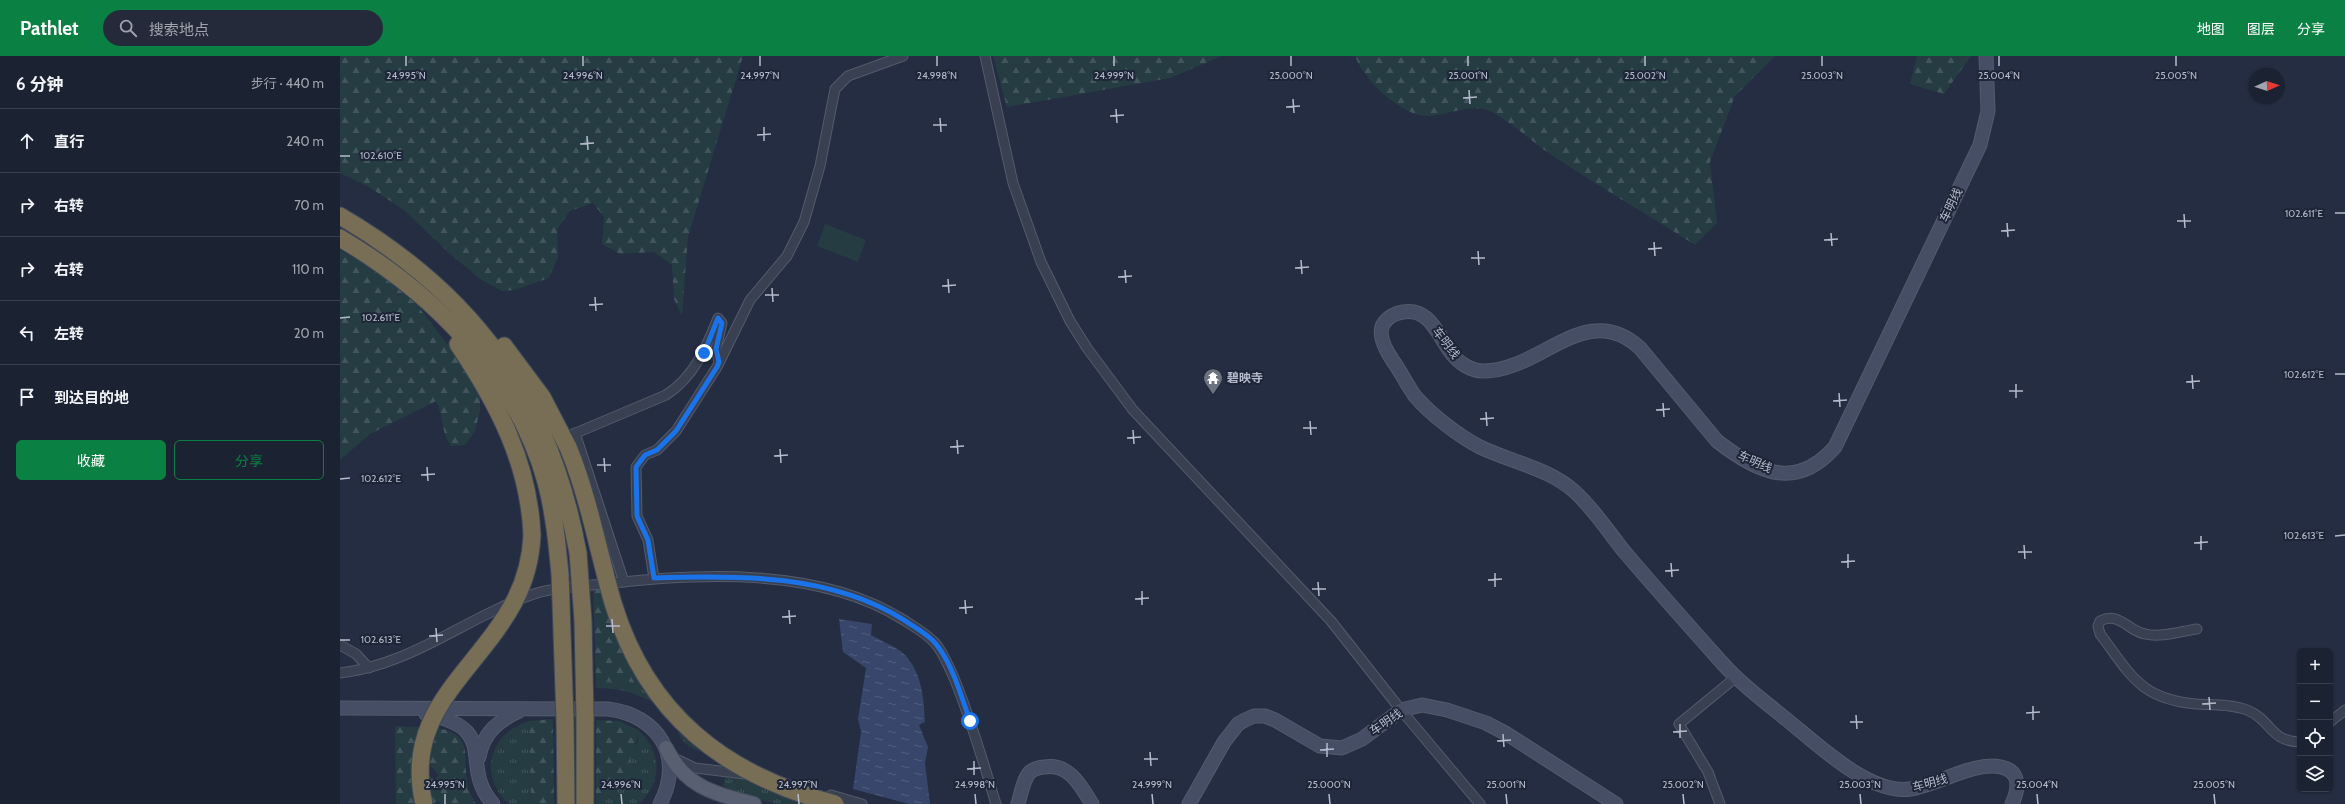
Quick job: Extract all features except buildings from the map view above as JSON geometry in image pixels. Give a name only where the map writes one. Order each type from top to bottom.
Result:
[{"type":"highway","points":[[340,216],[404,258],[432,280],[454,294],[476,314],[503,344],[542,397],[569,440],[621,625],[640,666],[657,693],[696,736],[730,762],[777,786],[834,804]]},
{"type":"highway","points":[[340,238],[418,294],[454,327],[482,358],[498,380],[524,426],[546,481],[554,514],[560,574],[566,804]]},
{"type":"highway","points":[[432,280],[492,346],[526,400],[542,430],[563,486],[578,553],[583,621],[585,804]]},
{"type":"highway","points":[[418,294],[456,341],[501,415],[519,459],[526,483],[531,512],[532,535],[526,573],[514,603],[497,629],[450,687],[430,723],[421,761],[421,788],[424,804]]},
{"type":"main road","name":"车明线","points":[[1986,56],[1988,112],[1980,145],[1838,441],[1826,457],[1807,470],[1786,474],[1769,470],[1730,451],[1717,441],[1640,348],[1630,338],[1618,333],[1603,330],[1577,334],[1537,355],[1506,368],[1479,371],[1458,360],[1434,326],[1422,315],[1408,311],[1398,313],[1383,324],[1381,331],[1388,352],[1416,397],[1442,421],[1478,446],[1549,474],[1562,481],[1588,504],[1621,547],[1735,678],[1838,761],[1871,781],[1891,789],[1909,789],[1978,769],[1999,767],[2013,772],[2017,779],[2018,788],[2012,804]]},
{"type":"main road","name":"车明线","points":[[1189,804],[1224,742],[1238,724],[1254,716],[1265,716],[1275,720],[1320,746],[1336,748],[1352,745],[1401,710],[1411,706],[1433,707],[1486,723],[1507,734],[1616,804]]},
{"type":"main road","points":[[340,708],[521,710],[608,709],[624,711],[649,724],[658,733],[674,763],[689,780],[715,793],[754,804]]},
{"type":"main road","points":[[387,708],[442,717],[461,726],[472,738],[481,785],[493,804]]},
{"type":"main road","points":[[478,768],[480,749],[487,734],[499,722],[521,710]]},
{"type":"main road","points":[[660,804],[668,784],[669,764],[666,748]]},
{"type":"main road","points":[[1018,804],[1024,784],[1030,772],[1041,767],[1053,766],[1073,776],[1092,804]]},
{"type":"street","points":[[654,578],[648,540],[637,516],[636,467],[645,455],[657,450],[676,431],[719,362],[750,300],[787,256],[804,222],[820,166],[830,106],[835,89],[848,76],[903,56]]},
{"type":"street","points":[[985,56],[1013,183],[1041,262],[1070,321],[1087,348],[1133,410],[1331,621],[1401,710],[1480,804]]},
{"type":"street","points":[[624,582],[569,440],[674,390],[704,353],[718,318],[722,323],[716,349],[719,362]]},
{"type":"street","points":[[340,673],[369,668],[420,649],[537,593],[654,578],[766,579],[808,585],[860,597],[913,626],[936,645],[949,669],[970,721],[996,804]]},
{"type":"street","points":[[2197,629],[2144,634],[2122,621],[2113,618],[2100,621],[2098,626],[2100,634],[2138,684],[2149,692],[2172,700],[2247,710],[2262,719],[2277,736],[2283,740],[2297,742]]},
{"type":"street","points":[[340,646],[356,654],[369,668]]},
{"type":"street","points":[[1720,804],[1708,772],[1679,724],[1735,678]]},
{"type":"street","points":[[2332,720],[2345,710]]},
{"type":"street","points":[[666,748],[674,758],[695,768],[751,775],[862,804]]},
{"type":"green space","points":[[340,56],[743,56],[688,237],[682,316],[674,299],[672,265],[654,252],[620,254],[602,244],[604,217],[593,203],[570,211],[557,229],[558,257],[549,278],[515,290],[502,291],[480,279],[448,252],[404,210],[369,187],[340,173]]},
{"type":"green space","points":[[993,56],[1222,56],[1170,78],[1007,107]]},
{"type":"green space","points":[[1355,56],[1775,56],[1735,96],[1710,162],[1717,223],[1695,245],[1588,179],[1492,112],[1477,108],[1429,116],[1418,115],[1396,104],[1375,86],[1360,66]]},
{"type":"green space","points":[[1917,56],[1971,56],[1944,94],[1910,84]]},
{"type":"green space","points":[[825,224],[866,240],[858,262],[817,246]]},
{"type":"green space","points":[[340,250],[377,271],[417,305],[456,355],[480,391],[480,410],[475,431],[465,445],[451,446],[445,435],[441,413],[436,401],[370,434],[340,460]]},
{"type":"green space","points":[[601,583],[622,649],[641,684],[621,680],[596,682],[593,585]]},
{"type":"green space","points":[[621,680],[641,684],[655,703],[641,696],[627,692],[596,688],[596,682]]},
{"type":"green space","points":[[553,719],[554,804],[531,804],[529,721]]},
{"type":"green space","points":[[596,720],[619,721],[638,730],[630,761],[618,784],[604,801],[596,804]]},
{"type":"green space","points":[[529,721],[531,804],[509,804],[499,793],[493,780],[491,768],[492,756],[497,745],[505,735],[516,727]]},
{"type":"green space","points":[[395,726],[420,727],[413,765],[415,804],[396,804]]},
{"type":"green space","points":[[437,728],[450,731],[458,736],[463,742],[466,758],[466,777],[468,787],[476,804],[442,804],[438,801],[433,804],[429,775],[434,780],[439,775],[429,764]]},
{"type":"green space","points":[[677,728],[704,752],[691,747],[683,741]]},
{"type":"green space","points":[[638,730],[652,747],[655,757],[656,776],[652,786],[647,795],[639,804],[598,804],[610,796],[638,741]]},
{"type":"green space","points":[[736,774],[777,794],[809,804],[777,804],[729,792],[723,785],[726,775]]},
{"type":"water","points":[[839,619],[872,624],[871,635],[903,653],[916,671],[921,687],[924,705],[925,722],[919,725],[928,747],[925,763],[930,804],[909,804],[853,789],[861,732],[858,719],[866,668],[843,652]]},
{"type":"place","name":"碧映寺","points":[[1213,395]]},
{"type":"route","points":[[704,353],[718,318],[722,323],[722,330],[716,349],[719,362],[717,367],[676,431],[667,442],[657,450],[645,455],[636,467],[635,477],[637,516],[648,540],[654,578],[686,577],[766,579],[808,585],[860,597],[890,611],[933,641],[949,669],[970,721]]}]
